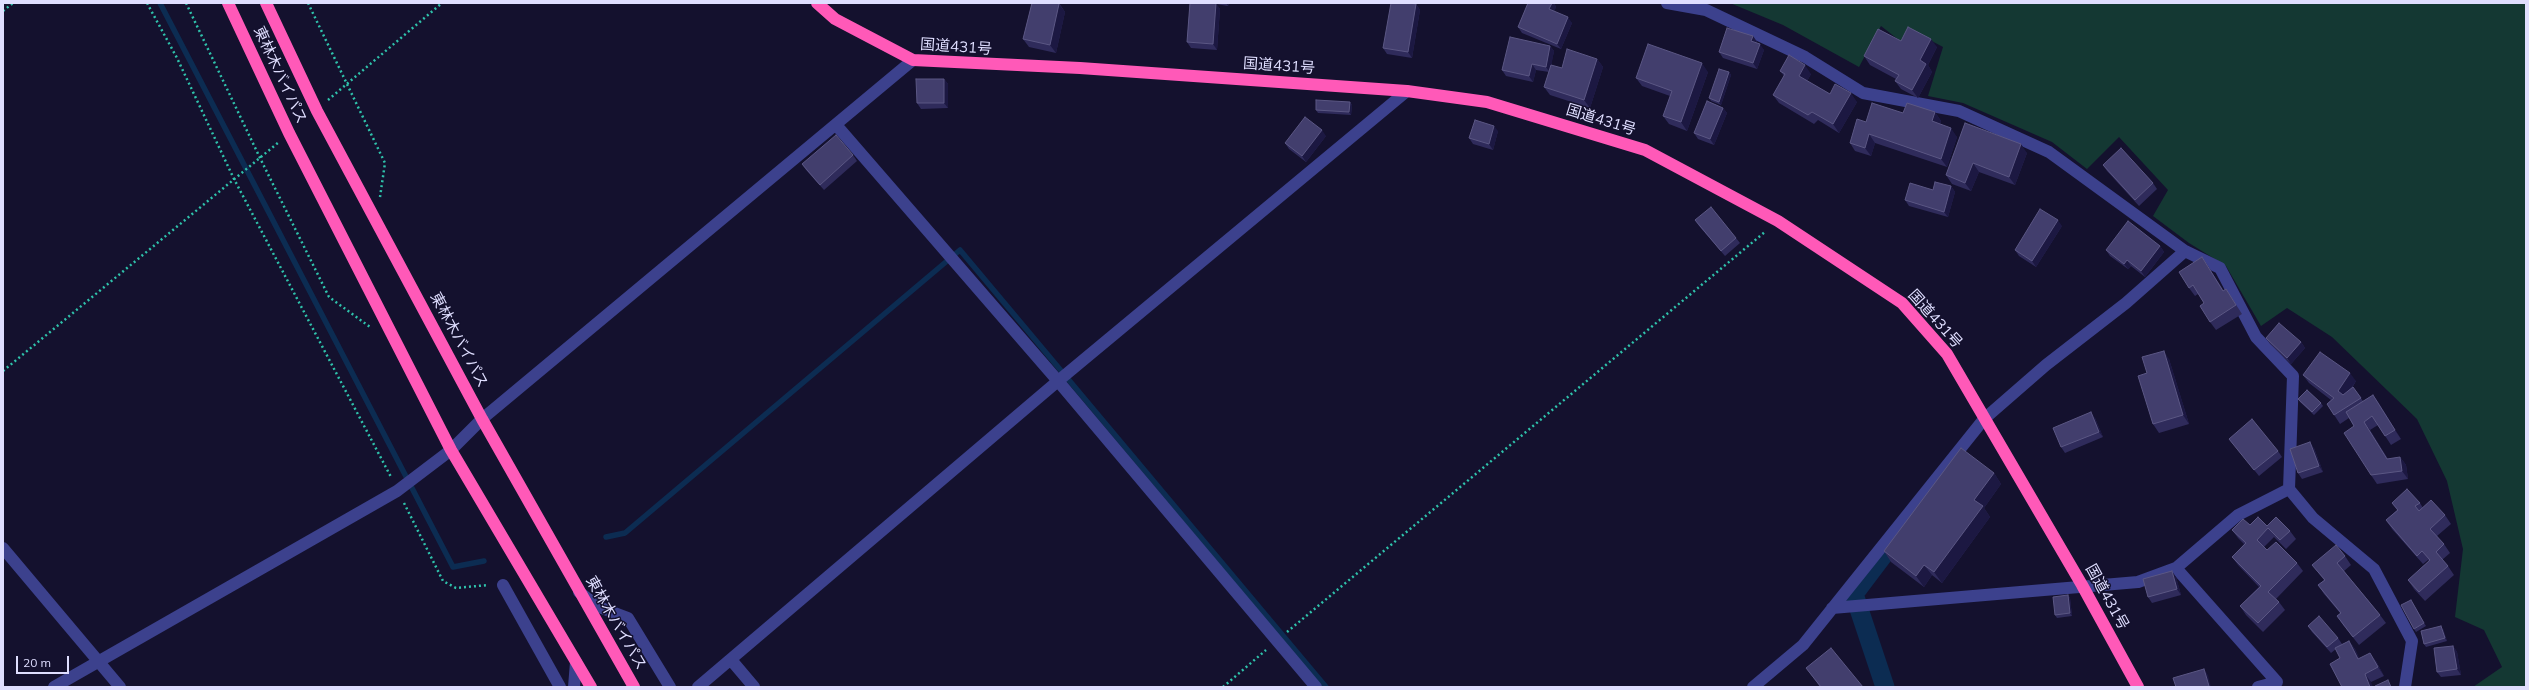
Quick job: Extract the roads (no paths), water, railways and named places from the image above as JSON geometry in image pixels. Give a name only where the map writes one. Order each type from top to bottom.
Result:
[{"type":"highway","name":"東林木バイパス","points":[[228,3],[289,133],[451,450],[591,687]]},
{"type":"highway","name":"東林木バイパス","points":[[266,3],[317,111],[482,419],[578,592],[634,687]]},
{"type":"highway","name":"国道431号","points":[[817,3],[836,19],[913,60],[1088,69],[1407,91],[1487,102],[1644,150],[1778,221],[1902,303],[1947,354],[2082,585],[2138,687]]},
{"type":"street","points":[[1667,3],[1706,10],[1805,57],[1863,93],[1959,111],[2049,152],[2185,251],[2220,268],[2256,337],[2293,376],[2289,489],[2312,518],[2374,569],[2412,641],[2405,687]]},
{"type":"street","points":[[54,687],[397,491],[451,450],[482,419],[837,126],[913,60]]},
{"type":"street","points":[[698,687],[732,661],[1058,381],[1407,91]]},
{"type":"street","points":[[837,126],[1058,381],[1316,687]]},
{"type":"street","points":[[1753,687],[1803,645],[1984,419],[2046,365],[2126,303],[2185,251]]},
{"type":"street","points":[[1832,608],[2082,585],[2138,582],[2176,568],[2238,516],[2289,489]]},
{"type":"street","points":[[3,548],[120,687]]},
{"type":"street","points":[[2176,568],[2277,682],[2258,687]]},
{"type":"street","points":[[503,585],[560,687]]},
{"type":"street","points":[[578,592],[599,607],[628,618],[670,687]]},
{"type":"street","points":[[732,661],[754,687]]},
{"type":"street","points":[[574,687],[576,662]]},
{"type":"waterway","points":[[160,3],[453,567],[484,561]]},
{"type":"waterway","points":[[606,537],[625,533],[960,250],[1326,687]]},
{"type":"waterway","points":[[1885,687],[1854,594],[1900,533]]}]
